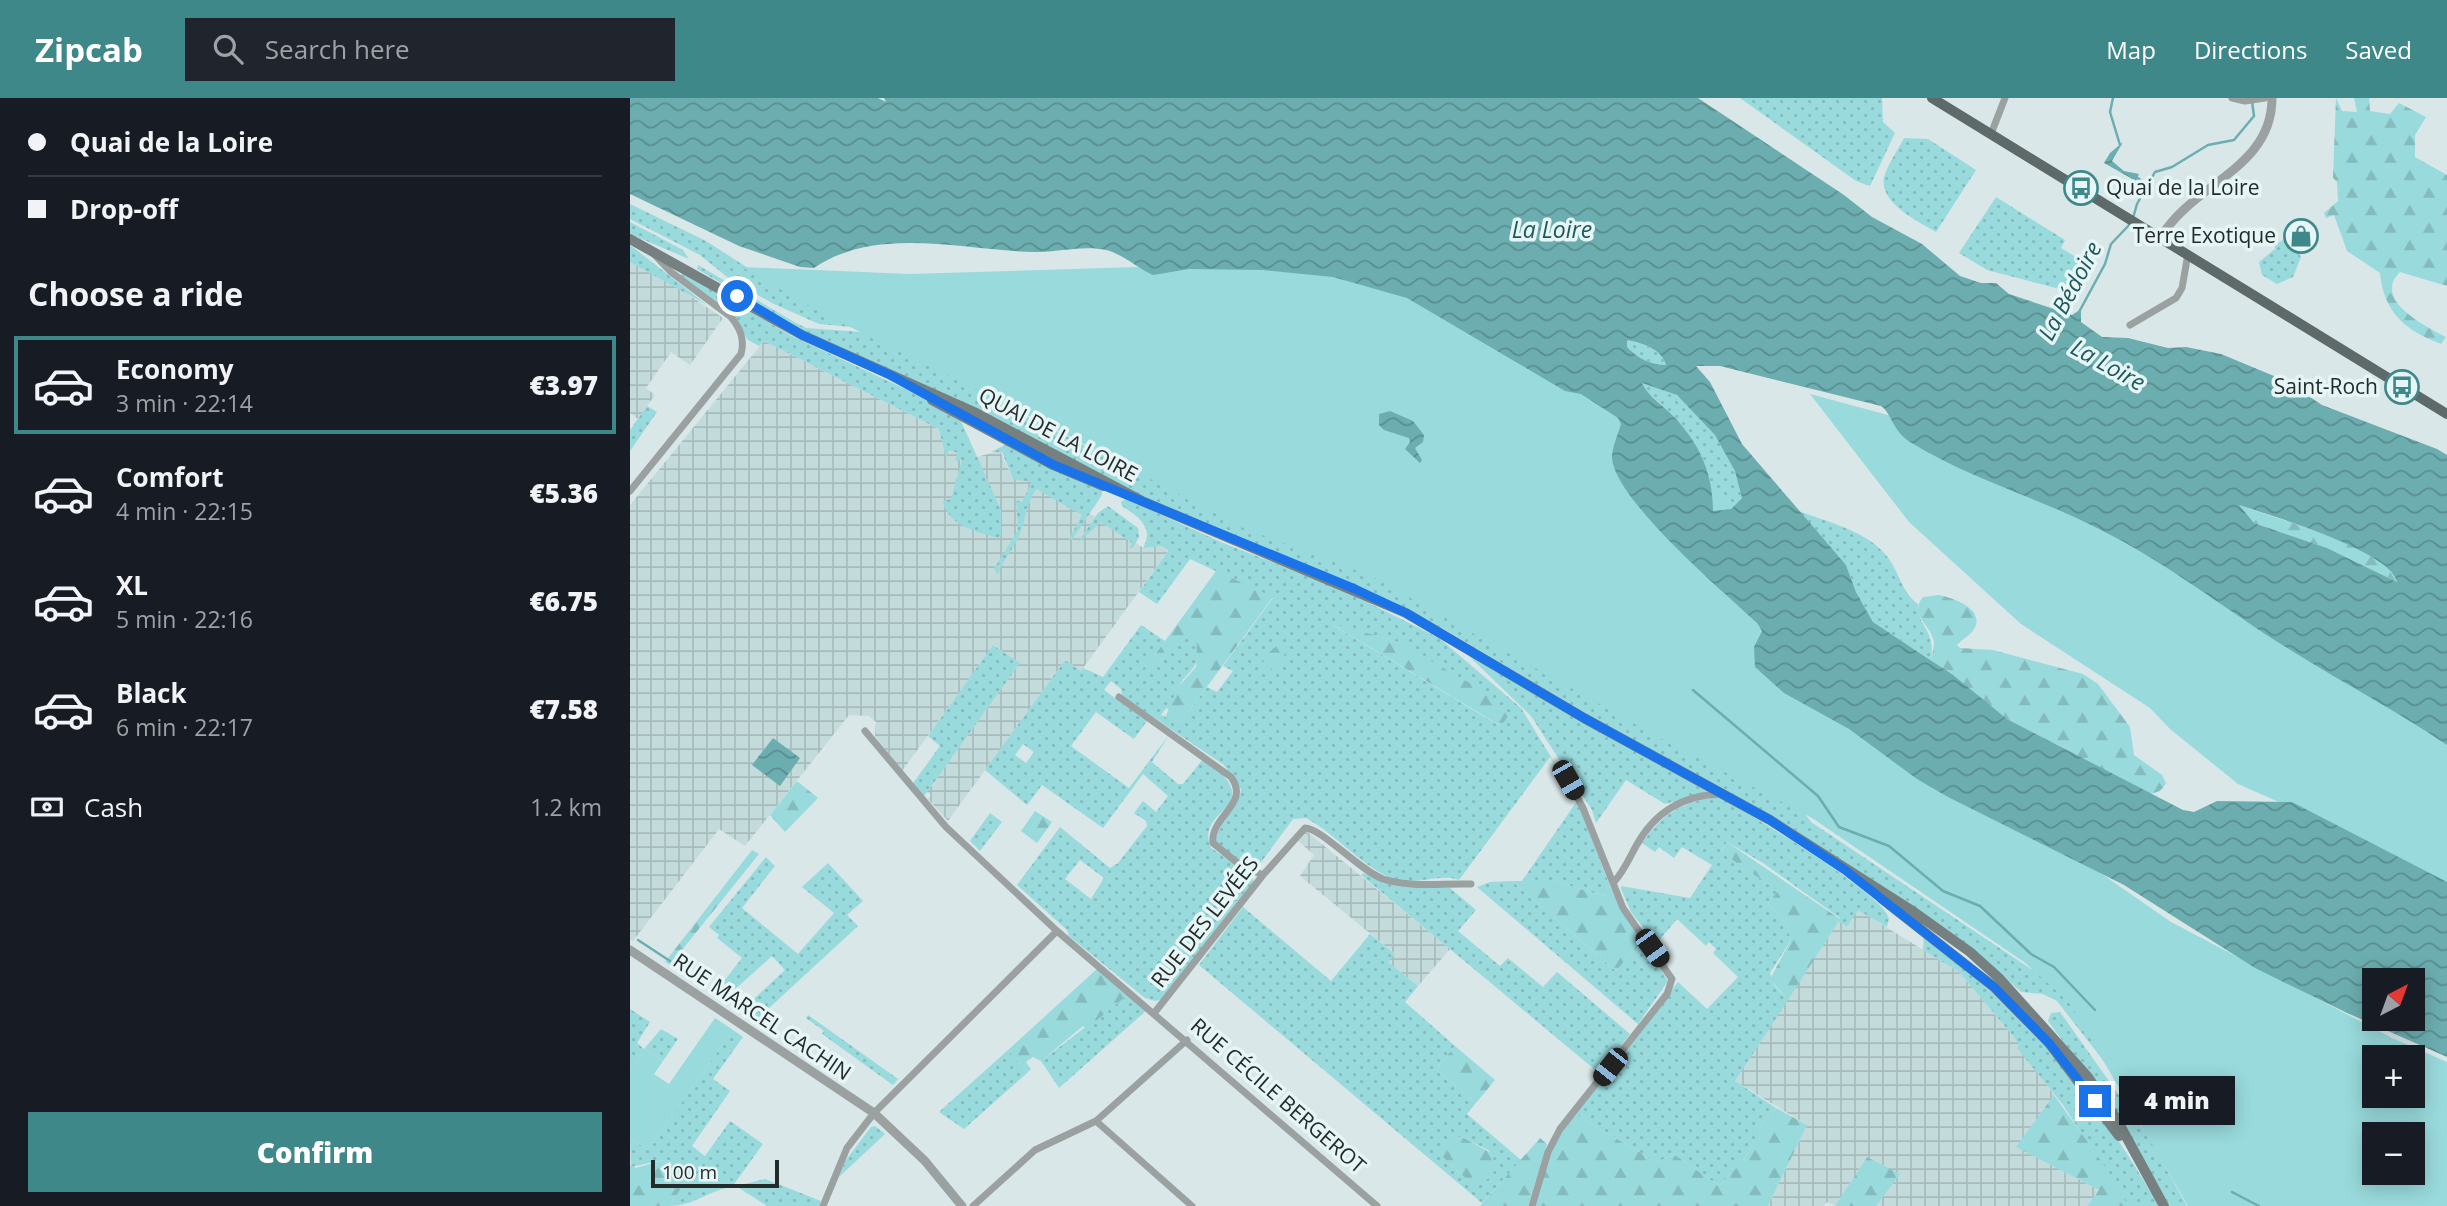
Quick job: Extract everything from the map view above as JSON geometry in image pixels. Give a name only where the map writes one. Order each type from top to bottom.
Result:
[{"type":"main road","points":[[1932,98],[2447,414]]},
{"type":"main road","name":"QUAI DE LA LOIRE","points":[[630,239],[802,335],[974,412],[1142,501],[1406,613],[1584,718],[1724,793],[1845,870],[1994,987],[2082,1083],[2146,1174],[2164,1206]]},
{"type":"street","points":[[1986,131],[2005,98]]},
{"type":"street","points":[[2232,98],[2245,101],[2261,99]]},
{"type":"street","points":[[2161,237],[2185,207],[2258,148],[2270,121],[2272,98]]},
{"type":"street","points":[[630,491],[741,354],[744,342],[738,325],[671,272],[655,257],[652,249]]},
{"type":"street","points":[[2130,325],[2176,299],[2182,288],[2188,254]]},
{"type":"street","points":[[1119,697],[1231,777],[1238,788],[1238,796],[1214,830],[1213,843],[1240,865],[1263,875]]},
{"type":"street","name":"RUE DES LEVÉES","points":[[865,731],[946,827],[1057,930],[1155,1012],[1299,832],[1310,827],[1359,867],[1384,879],[1412,885],[1471,884]]},
{"type":"street","points":[[1532,1206],[1548,1152],[1560,1129],[1671,985],[1670,975],[1628,915],[1583,808],[1568,780]]},
{"type":"street","points":[[1613,883],[1646,832],[1663,812],[1677,804],[1724,793]]},
{"type":"street","points":[[823,1206],[847,1148],[874,1113],[1057,930]]},
{"type":"street","name":"RUE MARCEL CACHIN","points":[[630,950],[874,1113],[925,1161],[962,1206]]},
{"type":"street","name":"RUE CÉCILE BERGEROT","points":[[1155,1012],[1377,1206]]},
{"type":"street","points":[[973,1206],[1035,1150],[1096,1121],[1187,1040]]},
{"type":"street","points":[[1096,1121],[1192,1206]]},
{"type":"shaded area","points":[[630,262],[662,277],[723,318],[690,365],[671,352],[646,388],[655,395],[638,419],[630,413]]},
{"type":"shaded area","points":[[764,341],[939,429],[976,457],[1000,451],[1013,479],[1020,476],[1116,528],[1143,548],[1161,546],[1169,550],[1081,671],[1065,660],[948,821],[928,799],[931,795],[927,792],[1019,664],[994,645],[902,771],[875,736],[876,722],[869,716],[849,715],[745,846],[719,829],[633,941],[630,939],[630,505]]},
{"type":"shaded area","points":[[1306,831],[1450,949],[1418,986],[1388,962],[1394,953],[1300,876],[1314,855],[1297,840]]},
{"type":"shaded area","points":[[1849,904],[1959,972],[2014,1037],[2054,1095],[2017,1147],[2099,1190],[2087,1206],[1876,1206],[1899,1174],[1867,1157],[1835,1206],[1827,1202],[1824,1206],[1768,1206],[1807,1125],[1735,1081]]},
{"type":"green space","points":[[1740,98],[1882,98],[1883,122],[1895,133],[1870,186],[1856,181]]},
{"type":"green space","points":[[2336,98],[2342,111],[2357,112],[2354,98],[2369,98],[2370,111],[2390,114],[2399,103],[2426,117],[2415,135],[2415,157],[2447,175],[2447,286],[2400,272],[2393,282],[2392,293],[2405,311],[2446,337],[2441,344],[2417,333],[2399,318],[2386,299],[2380,273],[2347,251],[2334,215],[2326,218],[2324,213],[2338,201],[2337,182],[2333,178]]},
{"type":"green space","points":[[1904,138],[1928,139],[1976,170],[1936,232],[1902,211],[1888,196],[1884,187],[1885,173]]},
{"type":"green space","points":[[1996,197],[2065,240],[2061,248],[2081,260],[2063,290],[1987,270],[1959,253]]},
{"type":"green space","points":[[630,204],[706,241],[770,282],[863,328],[819,324],[774,304],[731,280],[700,255],[630,219]]},
{"type":"green space","points":[[630,222],[683,250],[689,259],[630,234]]},
{"type":"green space","points":[[2289,236],[2301,257],[2293,277],[2277,284],[2262,275],[2259,262],[2275,249],[2275,245]]},
{"type":"green space","points":[[630,245],[707,305],[630,262]]},
{"type":"green space","points":[[1234,264],[1521,297],[1705,474],[1748,538],[2060,845],[2171,922],[2362,1022],[2362,1031],[2379,1031],[2408,1045],[2362,1045],[2362,1108],[2425,1108],[2425,1052],[2447,1062],[2447,1206],[2188,1206],[2069,1002],[2024,962],[1812,818],[1660,738],[1371,576],[1241,527],[1050,426],[820,312],[742,267],[910,274]]},
{"type":"green space","points":[[698,265],[806,328],[862,332],[999,397],[1022,414],[1146,476],[1137,459],[1252,502],[1794,798],[1811,822],[2058,987],[2097,1025],[2113,1073],[2057,1001],[2043,994],[2021,992],[2003,976],[1792,828],[1573,706],[1444,629],[1365,590],[1162,506],[790,324],[697,269]]},
{"type":"green space","points":[[684,273],[792,336],[920,396],[960,419],[1001,510],[1001,535],[998,538],[981,533],[950,516],[943,501],[951,499],[962,460],[955,461],[958,453],[949,450],[946,458],[939,429],[764,341],[759,346],[748,340],[735,318],[680,275]]},
{"type":"green space","points":[[1627,340],[1656,351],[1667,365],[1640,358],[1627,347]]},
{"type":"green space","points":[[1641,383],[1678,396],[1711,429],[1728,455],[1740,483],[1742,498],[1731,509],[1712,511],[1710,482],[1695,443]]},
{"type":"green space","points":[[1810,394],[2165,490],[2447,660],[2447,895],[2338,828],[2238,784],[2170,729],[2150,708],[2021,624],[1909,522]]},
{"type":"green space","points":[[647,406],[657,412],[630,451],[630,430]]},
{"type":"green space","points":[[1007,444],[1101,489],[1102,495],[1072,540],[1069,539],[1082,515],[1036,489],[1019,536],[998,575],[994,569],[1018,530],[1016,500],[1022,502],[1032,482],[1013,479],[1002,452],[991,452]]},
{"type":"green space","points":[[1126,499],[1223,543],[1341,589],[1439,638],[1521,708],[1559,770],[1550,757],[1459,880],[1444,878],[1407,881],[1388,877],[1306,818],[1293,819],[1259,865],[1249,867],[1216,845],[1220,828],[1236,804],[1241,789],[1224,765],[1122,696],[1121,689],[1111,681],[1104,690],[1147,721],[1134,739],[1096,712],[1071,746],[1129,788],[1169,735],[1152,762],[1178,784],[1183,784],[1203,759],[1223,775],[1231,788],[1232,798],[1212,824],[1208,834],[1211,848],[1251,874],[1254,882],[1163,999],[1155,1001],[1145,998],[1069,936],[1067,930],[1017,885],[1060,827],[1110,868],[1118,863],[1147,826],[1146,821],[1134,813],[1143,801],[1156,812],[1168,796],[1143,774],[1103,828],[1042,785],[1027,805],[985,770],[1065,660],[1081,671],[1083,668],[1103,677],[1141,625],[1165,641],[1143,672],[1162,659],[1182,634],[1197,644],[1195,665],[1178,689],[1171,711],[1166,708],[1161,715],[1181,722],[1207,687],[1217,692],[1233,671],[1223,666],[1273,598],[1190,559],[1157,604],[1139,592],[1169,550],[1161,546],[1143,548],[1146,528],[1121,502]],"holes":[[[1331,624],[1398,642],[1509,715],[1500,726]],[[1023,744],[1034,752],[1026,763],[1015,755]],[[1080,860],[1104,878],[1091,899],[1065,879]]]},
{"type":"green space","points":[[2237,504],[2353,546],[2390,570],[2397,582],[2327,548],[2254,523]]},
{"type":"green space","points":[[1108,506],[1138,528],[1139,537],[1133,548],[1129,548],[1132,543],[1101,522],[1077,544],[1098,513]]},
{"type":"green space","points":[[1796,510],[1855,532],[1885,554],[1907,593],[1918,604],[1920,618],[1931,641],[1931,660],[1873,622],[1856,592],[1846,565]]},
{"type":"green space","points":[[1216,571],[1273,597],[1181,722],[1165,718],[1178,687],[1196,667],[1197,644],[1182,635],[1162,659],[1141,674]]},
{"type":"green space","points":[[1939,595],[1966,606],[1976,616],[1974,629],[1957,645],[1960,648],[1993,650],[2083,674],[2098,684],[2130,727],[2134,755],[2162,775],[2166,783],[2163,788],[2148,794],[2007,719],[1931,660],[1934,645],[1932,636],[1918,610],[1923,597]]},
{"type":"green space","points":[[1328,622],[1398,642],[1473,685],[1509,715],[1501,726]]},
{"type":"green space","points":[[1284,642],[1283,658],[1262,675],[1262,664],[1267,655]]},
{"type":"green space","points":[[993,645],[1020,663],[922,799],[911,786],[940,746],[928,736]]},
{"type":"green space","points":[[1465,652],[1707,793],[1665,804],[1626,780],[1596,823],[1592,810],[1531,716]]},
{"type":"green space","points":[[797,781],[818,798],[785,832],[770,815]]},
{"type":"green space","points":[[1718,796],[1841,873],[1882,907],[1889,919],[1887,927],[1858,910],[1847,927],[1838,921],[1840,918],[1763,863],[1727,842],[1721,851],[1778,891],[1768,903],[1787,925],[1791,940],[1770,973],[1774,985],[1788,1000],[1735,1081],[1776,1108],[1764,1121],[1744,1159],[1719,1186],[1675,1155],[1656,1162],[1575,1114],[1678,982],[1707,1009],[1738,977],[1713,953],[1716,949],[1709,942],[1706,946],[1677,919],[1656,944],[1631,912],[1621,889],[1621,886],[1690,898],[1712,865],[1682,847],[1674,858],[1659,847],[1655,852],[1642,843],[1674,810]]},
{"type":"green space","points":[[1577,801],[1610,886],[1603,896],[1555,881],[1522,881]]},
{"type":"green space","points":[[1035,811],[1052,822],[1037,843],[1021,831]]},
{"type":"green space","points":[[990,813],[1002,822],[980,851],[970,841]]},
{"type":"green space","points":[[1727,842],[1840,919],[1788,1000],[1770,979],[1791,940],[1787,925],[1768,903],[1778,891],[1721,852]]},
{"type":"green space","points":[[752,850],[759,854],[670,965],[665,962]]},
{"type":"green space","points":[[766,857],[775,866],[742,908],[798,954],[834,913],[802,887],[828,863],[863,901],[847,915],[858,926],[755,1021],[740,1012],[785,970],[772,956],[723,1000],[714,994],[742,958],[717,938],[719,935],[709,927]]},
{"type":"green space","points":[[1364,873],[1388,883],[1450,888],[1476,910],[1458,931],[1500,966],[1508,958],[1543,987],[1557,972],[1630,1034],[1599,1073],[1361,875]]},
{"type":"green space","points":[[1512,881],[1616,971],[1643,940],[1668,981],[1638,1024],[1477,887],[1490,882]]},
{"type":"green space","points":[[1512,881],[1555,881],[1603,896],[1610,886],[1619,906],[1643,940],[1616,971]]},
{"type":"green space","points":[[1243,907],[1331,981],[1370,934],[1395,954],[1388,962],[1418,986],[1405,1002],[1455,1046],[1436,1069],[1476,1103],[1467,1114],[1521,1160],[1482,1203],[1199,965]],"holes":[[[1462,1137],[1490,1151],[1468,1180],[1450,1164]]]},
{"type":"green space","points":[[1924,934],[2001,1000],[2044,1043],[2106,1122],[2159,1206],[2128,1206],[2063,1105],[2017,1048],[2019,1045],[2014,1037],[1959,972],[1923,950]]},
{"type":"green space","points":[[1098,968],[1130,993],[1086,1029],[1083,1026],[1041,1061],[1033,1057],[1026,1062],[1031,1069],[1028,1072],[1008,1050]]},
{"type":"green space","points":[[1130,993],[1147,1010],[1059,1088],[1041,1061]]},
{"type":"green space","points":[[630,1009],[650,1022],[637,1043],[644,1049],[661,1029],[678,1039],[663,1061],[645,1049],[630,1071]]},
{"type":"green space","points":[[2060,1012],[2160,1153],[2187,1206],[2170,1206],[2121,1120],[2048,1021],[2051,1013]]},
{"type":"green space","points":[[808,1015],[898,1079],[893,1085],[822,1034],[824,1031],[806,1018]]},
{"type":"green space","points":[[715,1018],[733,1030],[648,1150],[630,1138],[630,1071],[645,1049],[663,1061],[654,1074],[669,1084]]},
{"type":"green space","points":[[733,1030],[743,1037],[713,1079],[730,1091],[692,1146],[705,1156],[730,1121],[763,1144],[732,1187],[686,1204],[669,1206],[685,1183],[663,1160],[631,1167],[630,1138],[648,1150]]},
{"type":"green space","points":[[1455,1046],[1495,1080],[1476,1103],[1436,1069]]},
{"type":"green space","points":[[1008,1050],[1028,1072],[964,1129],[939,1112]]},
{"type":"green space","points":[[2054,1095],[2111,1175],[2128,1206],[2087,1206],[2099,1190],[2016,1147]]},
{"type":"green space","points":[[1776,1108],[1807,1125],[1768,1206],[1535,1206],[1554,1142],[1575,1114],[1656,1162],[1675,1155],[1719,1186],[1744,1159],[1764,1121]]},
{"type":"green space","points":[[875,1126],[885,1134],[839,1177],[846,1160],[871,1127]]},
{"type":"green space","points":[[1453,1136],[1462,1137],[1493,1154],[1494,1172],[1483,1184],[1473,1185],[1444,1158],[1441,1153],[1442,1142]]},
{"type":"green space","points":[[1540,1138],[1547,1144],[1528,1206],[1480,1206]]},
{"type":"green space","points":[[1867,1157],[1900,1174],[1876,1206],[1835,1206]]},
{"type":"green space","points":[[663,1160],[685,1183],[669,1206],[630,1206],[630,1165],[636,1168]]},
{"type":"green space","points":[[765,1179],[821,1201],[819,1206],[767,1206],[736,1186]]},
{"type":"water","name":"La Loire","points":[[630,98],[878,98],[886,102],[884,98],[1698,98],[1844,195],[1872,217],[1922,244],[1960,276],[1981,283],[1996,283],[2009,294],[2072,315],[2081,309],[2081,322],[2102,337],[2128,338],[2168,348],[2186,347],[2221,354],[2286,381],[2322,405],[2447,455],[2447,745],[2268,636],[2124,542],[2076,518],[1956,467],[1910,442],[1899,432],[1881,406],[1720,366],[1696,366],[1710,382],[1742,444],[1846,565],[1856,592],[1873,622],[1953,675],[2007,719],[2183,810],[2194,812],[2217,801],[2292,802],[2447,882],[2447,1057],[2388,1031],[2426,1031],[2426,968],[2362,968],[2362,1020],[2255,968],[2124,885],[1948,797],[1917,779],[1849,729],[1784,693],[1755,667],[1754,647],[1762,631],[1757,623],[1672,544],[1630,495],[1617,474],[1612,456],[1621,424],[1618,418],[1581,394],[1565,391],[1407,298],[1333,277],[1263,270],[1189,269],[1153,275],[1118,255],[1097,249],[1032,252],[920,243],[892,244],[865,247],[839,255],[814,268],[800,267],[739,246],[630,194]],"holes":[[[1627,340],[1651,348],[1664,359],[1666,365],[1636,355],[1627,347]],[[1642,383],[1677,395],[1715,435],[1735,471],[1742,498],[1731,509],[1713,511],[1710,482],[1695,443]],[[2239,505],[2353,547],[2390,570],[2397,582],[2327,548],[2254,523]]]},
{"type":"water","points":[[2123,142],[2112,161],[2124,171],[2139,174],[2136,181],[2104,163],[2110,153]]},
{"type":"water","points":[[1390,411],[1413,421],[1424,435],[1423,442],[1415,448],[1422,460],[1420,463],[1405,449],[1410,442],[1409,438],[1384,430],[1379,425],[1379,414]]},
{"type":"water","points":[[773,738],[800,758],[780,786],[752,765]]},
{"type":"waterway","points":[[2113,98],[2110,112],[2120,145]]},
{"type":"waterway","name":"La Bédoire","points":[[2133,218],[2137,204],[2155,172],[2172,167],[2208,145],[2234,140],[2254,116],[2252,101]]},
{"type":"waterway","points":[[2136,177],[2148,185]]},
{"type":"waterway","name":"La Bédoire","points":[[2079,312],[2105,264],[2111,244],[2130,224]]},
{"type":"waterway","points":[[1693,690],[1818,796],[1839,827],[1889,846],[1943,891],[1980,906],[2031,954],[2054,967],[2095,1010]]},
{"type":"waterway","points":[[638,940],[670,961]]},
{"type":"waterway","points":[[2159,1099],[2166,1089],[2187,1082]]},
{"type":"waterway","points":[[2232,1192],[2259,1206]]},
{"type":"place","name":"Quai de la Loire","points":[[2081,188]]},
{"type":"place","name":"Terre Exotique","points":[[2301,236]]},
{"type":"place","name":"Saint-Roch","points":[[2402,387]]},
{"type":"route","points":[[737,296],[802,335],[890,375],[1054,465],[1186,522],[1355,589],[1406,613],[1455,639],[1584,718],[1770,820],[1845,870],[1964,961],[1994,987],[2049,1043],[2095,1101]]}]
